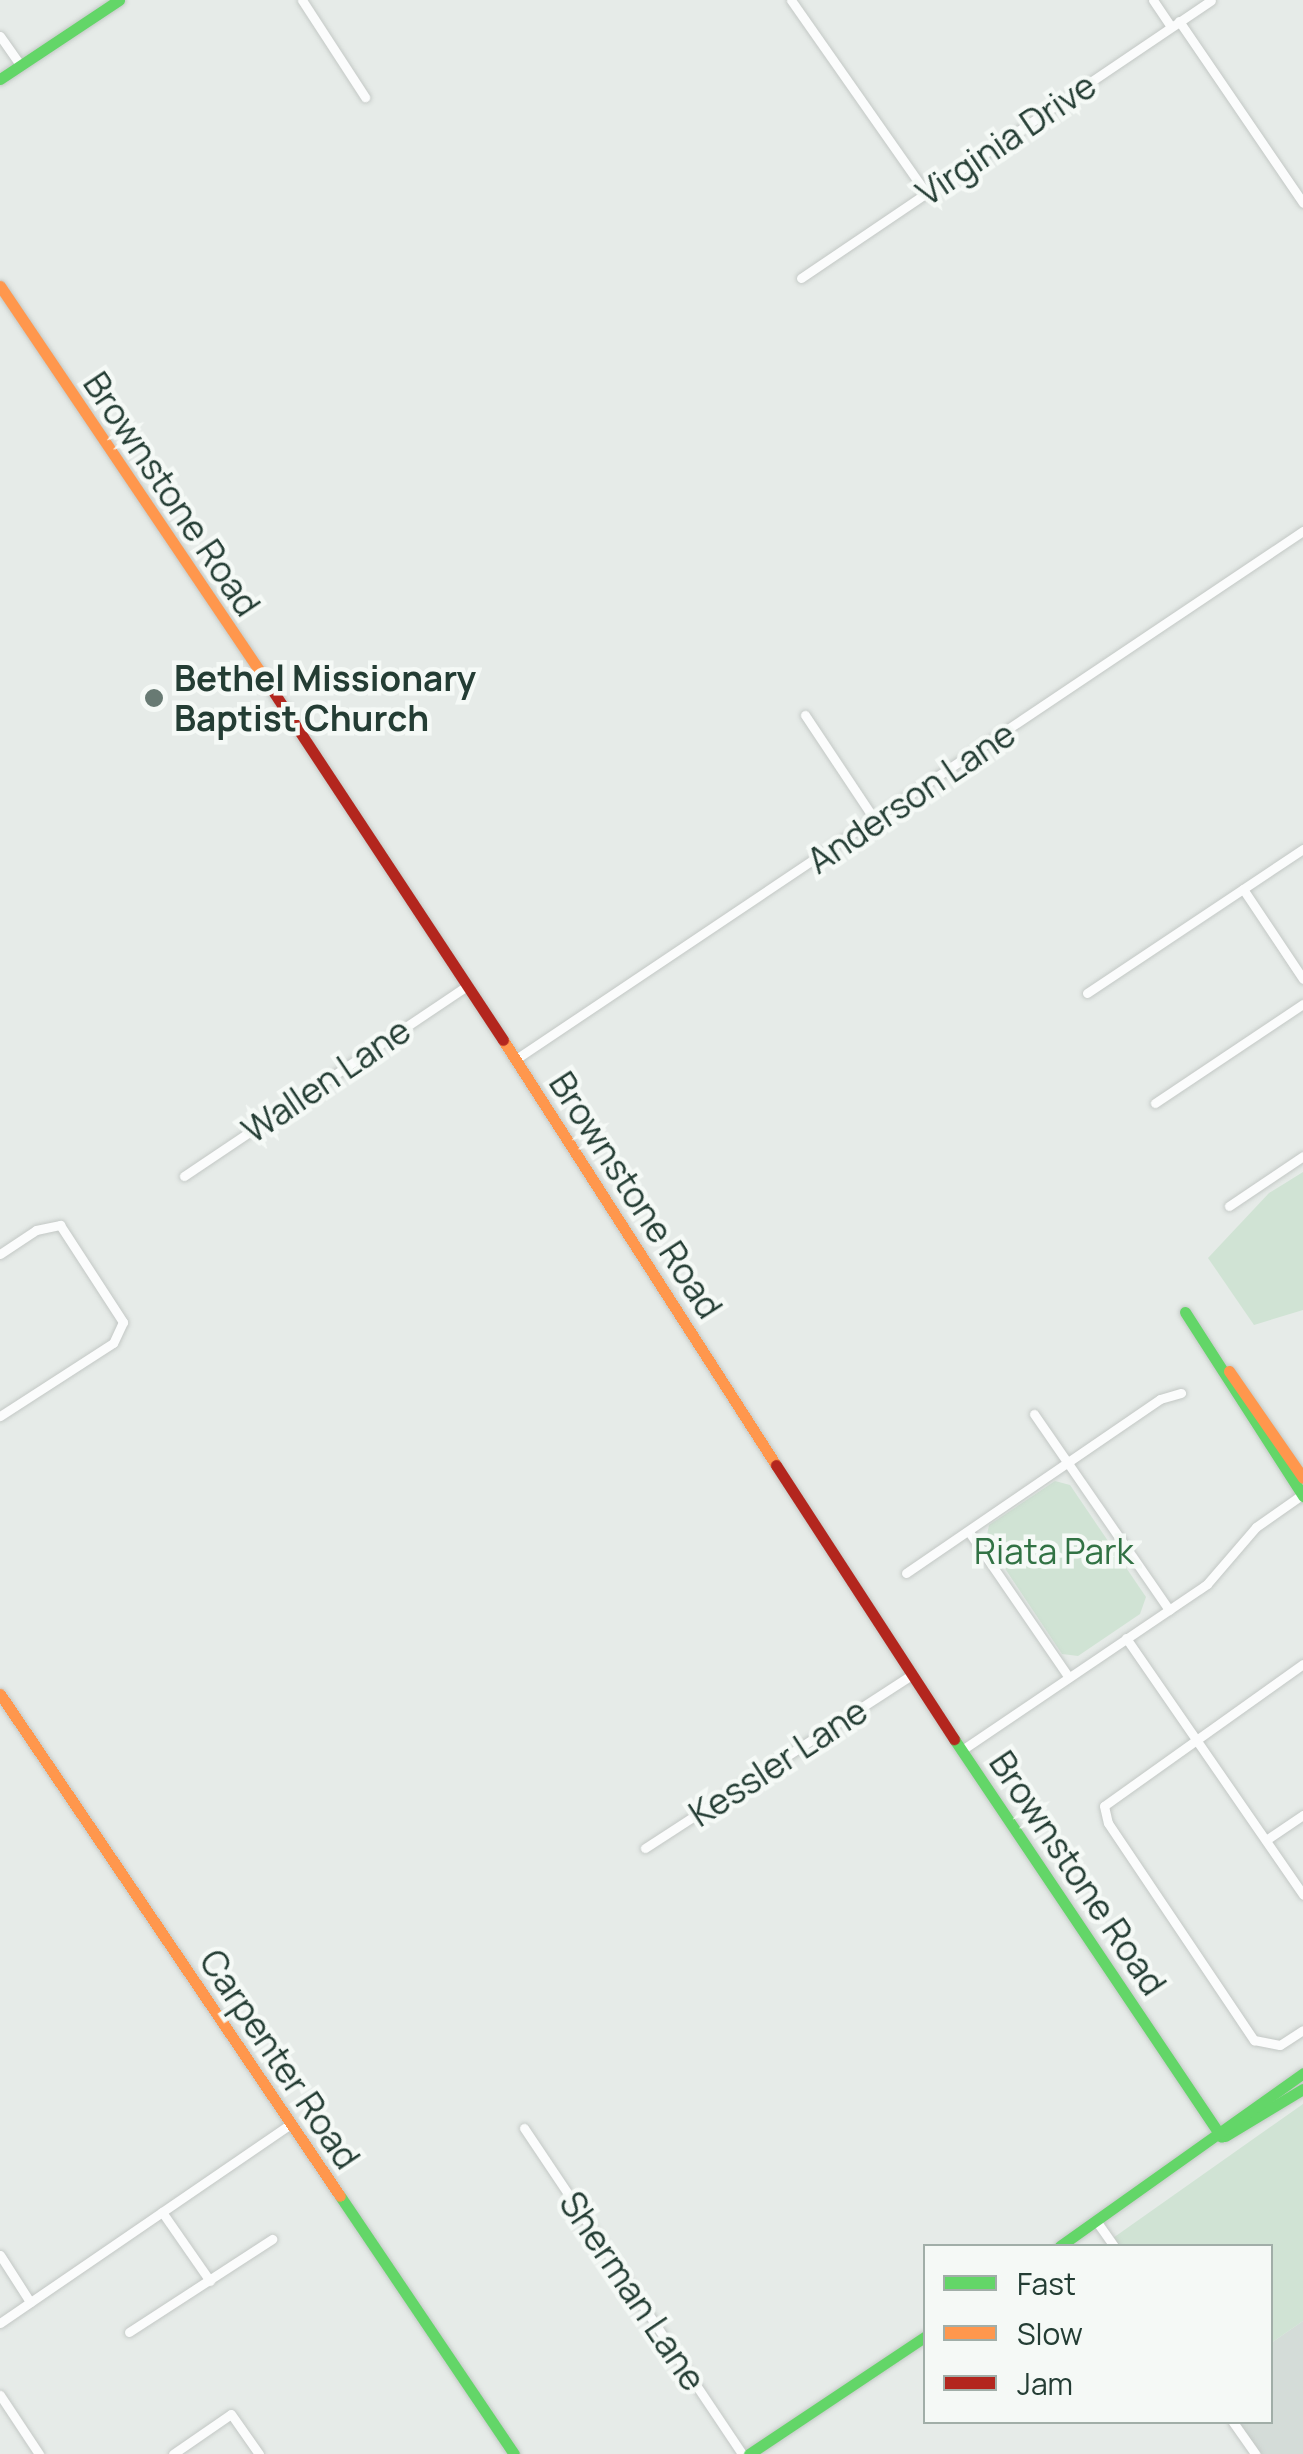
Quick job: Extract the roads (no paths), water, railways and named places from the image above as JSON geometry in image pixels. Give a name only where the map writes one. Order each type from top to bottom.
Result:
[{"type":"street","points":[[0,79],[119,0]]},
{"type":"street","points":[[302,0],[365,98]]},
{"type":"street","points":[[791,0],[927,194]]},
{"type":"street","points":[[1153,0],[1175,24],[1303,203]]},
{"type":"street","name":"Virginia Drive","points":[[801,278],[1211,0]]},
{"type":"street","points":[[0,36],[20,66]]},
{"type":"street","name":"Brownstone Road","points":[[0,286],[468,985],[911,1675],[1221,2137]]},
{"type":"street","name":"Anderson Lane","points":[[516,1059],[876,822],[1303,531]]},
{"type":"street","points":[[804,716],[876,822]]},
{"type":"street","points":[[1087,993],[1303,849]]},
{"type":"street","points":[[1243,889],[1303,979]]},
{"type":"street","name":"Wallen Lane","points":[[184,1176],[468,985]]},
{"type":"street","points":[[1155,1104],[1303,1004]]},
{"type":"street","points":[[1230,1206],[1303,1156]]},
{"type":"street","points":[[0,1254],[36,1230],[60,1224],[124,1322],[113,1343],[0,1416]]},
{"type":"street","points":[[962,1750],[1206,1584],[1256,1527],[1303,1495],[1185,1312],[1303,1478]]},
{"type":"street","points":[[906,1574],[1160,1398],[1181,1392]]},
{"type":"street","points":[[1034,1414],[1168,1610]]},
{"type":"street","points":[[968,1532],[1068,1676]]},
{"type":"street","points":[[1126,1638],[1303,1896]]},
{"type":"street","points":[[1303,1664],[1195,1737],[1104,1806],[1108,1823],[1254,2040],[1280,2045],[1303,2030]]},
{"type":"street","name":"Kessler Lane","points":[[645,1848],[911,1675]]},
{"type":"street","name":"Carpenter Road","points":[[0,1694],[514,2454]]},
{"type":"street","points":[[1266,1840],[1303,1815]]},
{"type":"street","points":[[1063,2244],[1221,2137],[1303,2073]]},
{"type":"street","points":[[1221,2137],[1303,2089]]},
{"type":"street","points":[[0,2322],[290,2124]]},
{"type":"street","name":"Sherman Lane","points":[[524,2128],[746,2454]]},
{"type":"street","points":[[162,2212],[210,2281]]},
{"type":"street","points":[[1097,2222],[1113,2244]]},
{"type":"street","points":[[128,2332],[272,2239]]},
{"type":"street","points":[[0,2255],[30,2302]]},
{"type":"street","points":[[746,2454],[923,2338]]},
{"type":"street","points":[[0,2395],[39,2454]]},
{"type":"street","points":[[173,2454],[231,2414],[258,2454]]},
{"type":"street","points":[[1234,2424],[1255,2454]]},
{"type":"place","name":"Bethel Missionary Baptist Church","points":[[154,698]]},
{"type":"park label","name":"Riata Park","points":[[1054,1551]]}]
